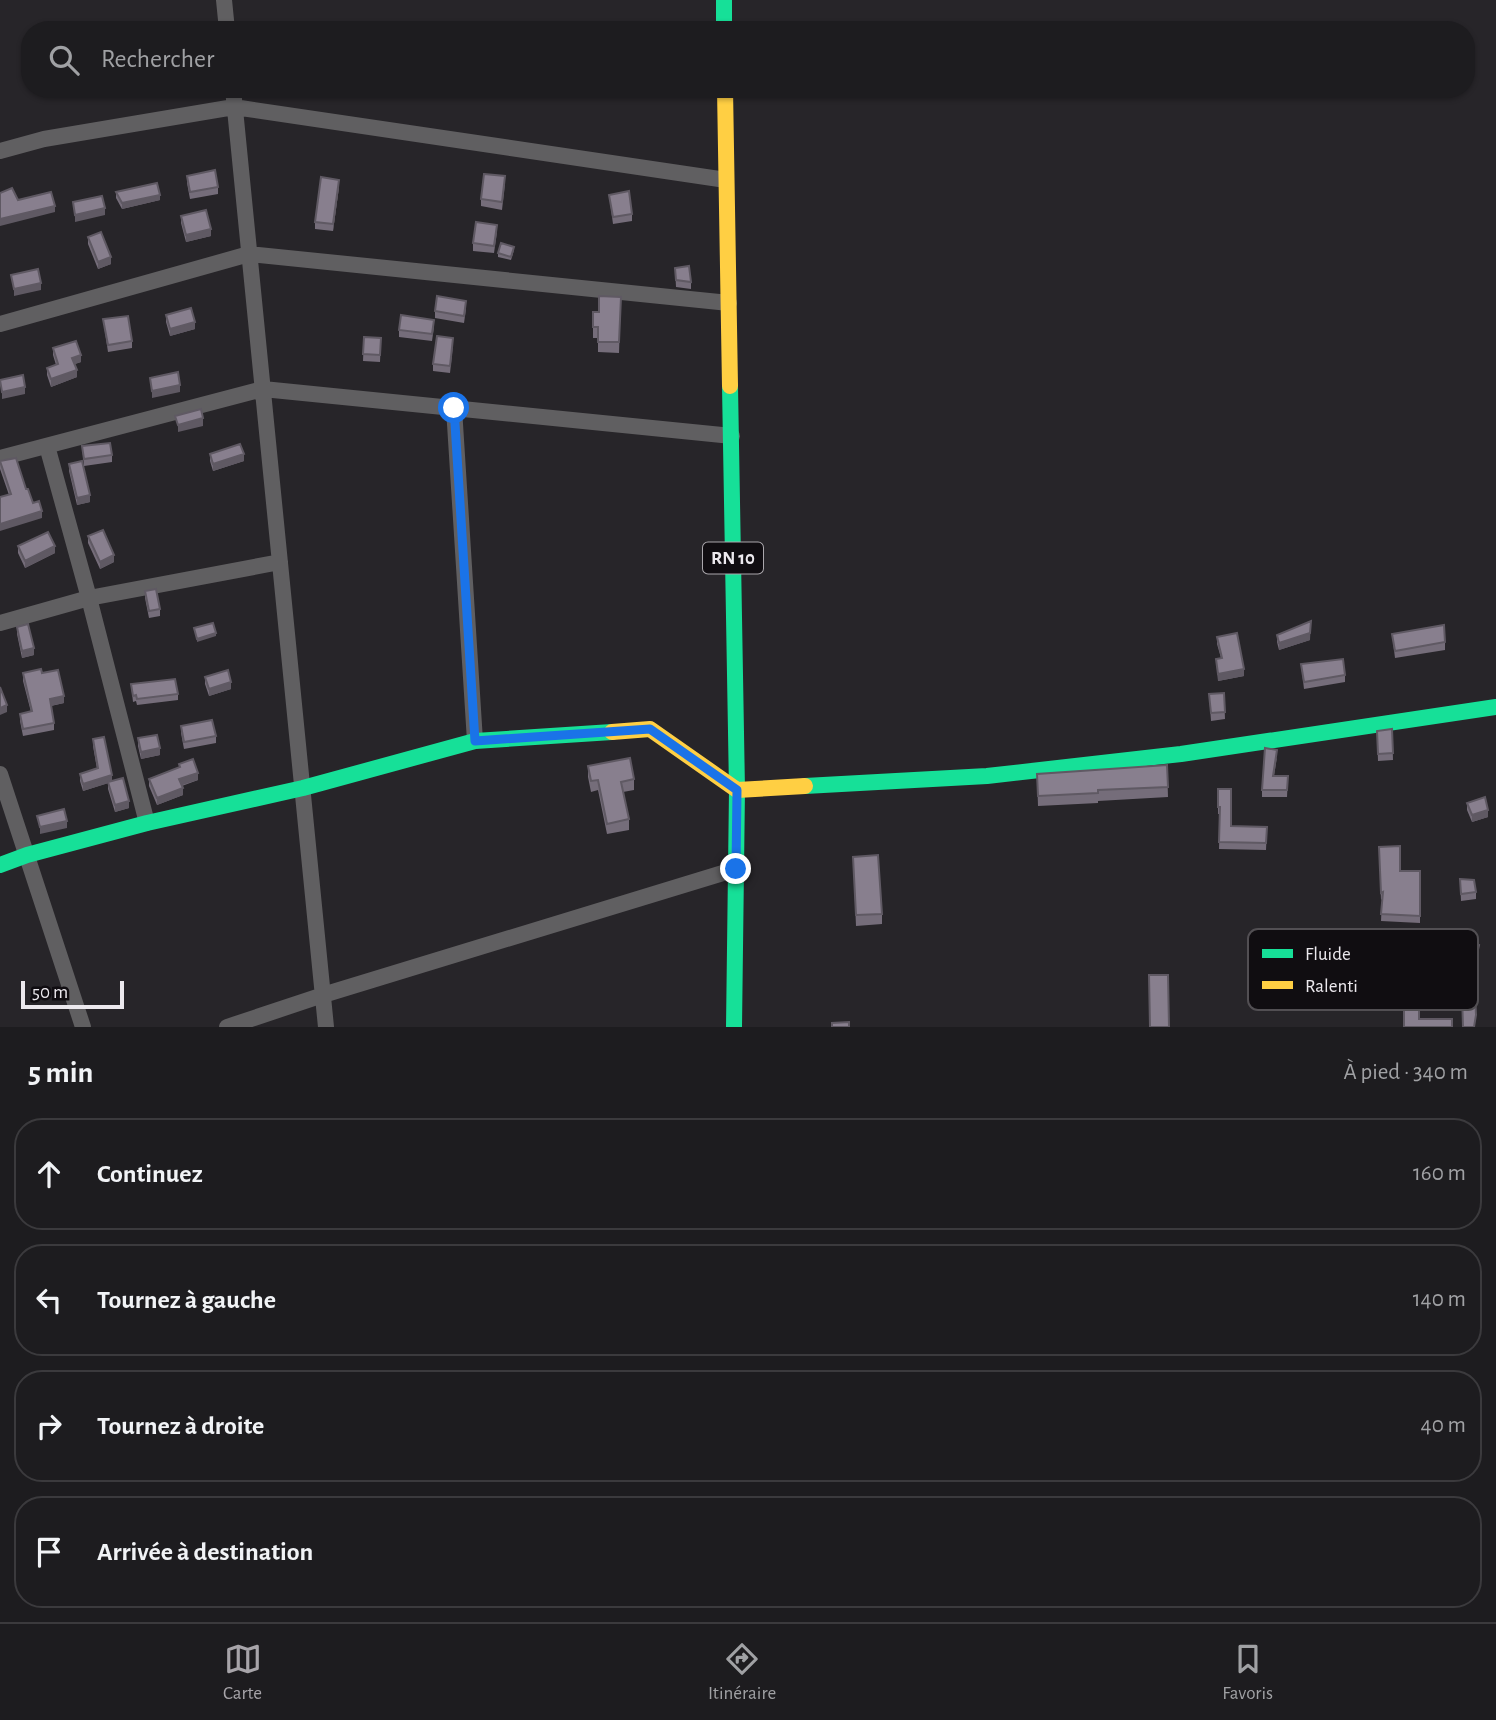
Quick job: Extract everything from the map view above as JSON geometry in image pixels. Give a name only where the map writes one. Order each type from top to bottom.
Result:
[{"type":"street","points":[[224,0],[226,21]]},
{"type":"street","points":[[724,0],[724,21]]},
{"type":"street","points":[[234,98],[327,1027]]},
{"type":"street","name":"RN 10","points":[[725,98],[737,790],[734,1027]]},
{"type":"street","points":[[0,151],[44,139],[234,107],[726,180]]},
{"type":"street","points":[[0,324],[249,254],[729,303]]},
{"type":"street","points":[[0,458],[263,389],[732,436]]},
{"type":"street","points":[[454,408],[475,741]]},
{"type":"street","points":[[47,446],[147,823]]},
{"type":"street","points":[[0,623],[89,598],[280,562]]},
{"type":"street","points":[[0,865],[27,855],[147,823],[303,788],[475,741],[650,729],[737,790],[987,776],[1181,754],[1496,707]]},
{"type":"street","points":[[0,774],[83,1027]]},
{"type":"street","points":[[227,1027],[323,995],[736,869]]},
{"type":"building","points":[[215,170],[218,187],[190,192],[187,176]]},
{"type":"building","points":[[484,174],[505,176],[502,202],[481,199]]},
{"type":"building","points":[[321,177],[339,180],[333,224],[315,222]]},
{"type":"building","points":[[157,183],[160,195],[122,203],[116,192]]},
{"type":"building","points":[[12,188],[18,200],[51,192],[55,206],[0,219],[0,193]]},
{"type":"building","points":[[629,191],[632,214],[613,217],[609,195]]},
{"type":"building","points":[[102,196],[105,208],[75,215],[73,202]]},
{"type":"building","points":[[206,210],[211,229],[186,235],[181,216]]},
{"type":"building","points":[[476,222],[497,225],[494,246],[473,243]]},
{"type":"building","points":[[101,232],[111,257],[98,262],[88,237]]},
{"type":"building","points":[[501,243],[514,247],[511,257],[498,253]]},
{"type":"building","points":[[689,266],[691,282],[676,280],[675,268]]},
{"type":"building","points":[[38,269],[41,283],[14,289],[11,275]]},
{"type":"building","points":[[437,296],[466,301],[464,316],[435,311]]},
{"type":"building","points":[[599,296],[621,297],[619,342],[598,342],[598,327],[593,327],[593,312],[599,312]]},
{"type":"building","points":[[191,308],[195,322],[170,329],[166,315]]},
{"type":"building","points":[[401,315],[434,320],[432,334],[399,330]]},
{"type":"building","points":[[128,316],[132,341],[108,345],[103,319]]},
{"type":"building","points":[[437,336],[453,338],[450,366],[433,364]]},
{"type":"building","points":[[364,337],[381,338],[380,355],[363,354]]},
{"type":"building","points":[[76,341],[81,355],[72,358],[77,370],[51,379],[47,368],[58,364],[53,348]]},
{"type":"building","points":[[178,372],[180,385],[152,391],[150,378]]},
{"type":"building","points":[[23,375],[25,387],[2,392],[0,380]]},
{"type":"building","points":[[201,409],[203,418],[178,425],[175,416]]},
{"type":"building","points":[[110,443],[112,455],[84,459],[82,446]]},
{"type":"building","points":[[240,444],[244,454],[213,464],[210,454]]},
{"type":"building","points":[[16,458],[26,489],[33,503],[39,501],[42,511],[0,524],[0,497],[11,494],[0,461]]},
{"type":"building","points":[[82,461],[90,495],[77,498],[69,464]]},
{"type":"building","points":[[103,530],[114,555],[100,562],[88,536]]},
{"type":"building","points":[[48,532],[55,546],[25,561],[18,546]]},
{"type":"building","points":[[156,589],[160,609],[149,611],[145,591]]},
{"type":"building","points":[[1311,621],[1310,633],[1279,643],[1277,635]]},
{"type":"building","points":[[213,623],[216,633],[197,639],[194,628]]},
{"type":"building","points":[[28,624],[34,648],[22,651],[17,627]]},
{"type":"building","points":[[1444,625],[1445,642],[1395,651],[1392,634]]},
{"type":"building","points":[[1237,633],[1244,669],[1218,674],[1216,659],[1222,658],[1217,637]]},
{"type":"building","points":[[1343,659],[1345,675],[1304,682],[1301,664]]},
{"type":"building","points":[[41,669],[42,673],[58,670],[64,696],[50,699],[54,723],[23,729],[20,714],[32,711],[23,673]]},
{"type":"building","points":[[228,670],[231,682],[209,689],[205,677]]},
{"type":"building","points":[[175,679],[178,694],[137,699],[136,695],[133,696],[131,684]]},
{"type":"building","points":[[0,687],[7,705],[0,708]]},
{"type":"building","points":[[1224,693],[1225,712],[1211,713],[1209,694]]},
{"type":"building","points":[[212,720],[216,736],[184,742],[181,726]]},
{"type":"building","points":[[1392,729],[1393,753],[1378,754],[1377,731]]},
{"type":"building","points":[[157,735],[160,748],[141,752],[138,738]]},
{"type":"building","points":[[104,737],[112,775],[83,784],[80,774],[98,768],[93,739]]},
{"type":"building","points":[[1265,748],[1277,750],[1273,776],[1288,776],[1287,790],[1262,790]]},
{"type":"building","points":[[630,758],[634,779],[621,782],[629,819],[607,824],[598,780],[591,781],[588,766]]},
{"type":"building","points":[[193,759],[198,773],[179,779],[183,788],[157,798],[149,779]]},
{"type":"building","points":[[1167,765],[1168,787],[1038,796],[1037,774]]},
{"type":"building","points":[[123,778],[129,801],[115,805],[108,782]]},
{"type":"building","points":[[1218,789],[1231,789],[1231,826],[1267,827],[1266,843],[1219,842]]},
{"type":"building","points":[[1485,797],[1488,810],[1472,815],[1467,803]]},
{"type":"building","points":[[64,809],[67,821],[40,827],[37,816]]},
{"type":"building","points":[[1400,846],[1400,871],[1420,871],[1420,916],[1381,914],[1383,892],[1381,893],[1379,847]]},
{"type":"building","points":[[878,855],[882,914],[856,915],[853,857]]},
{"type":"building","points":[[1460,879],[1474,880],[1476,892],[1461,894]]},
{"type":"building","points":[[1149,975],[1168,975],[1169,1027],[1150,1027]]},
{"type":"building","points":[[1404,1010],[1419,1010],[1419,1019],[1452,1019],[1452,1027],[1404,1027]]},
{"type":"building","points":[[1462,1010],[1476,1010],[1474,1027],[1463,1027]]},
{"type":"building","points":[[849,1022],[849,1027],[832,1027],[832,1023]]},
{"type":"traffic: fast","points":[[724,0],[724,21]]},
{"type":"traffic: fast","points":[[730,386],[737,790],[734,1027]]},
{"type":"traffic: fast","points":[[805,786],[987,776],[1181,754],[1496,707]]},
{"type":"traffic: fast","points":[[0,865],[27,855],[147,823],[303,788],[475,741],[612,732]]},
{"type":"traffic: slow","points":[[725,98],[730,386]]},
{"type":"traffic: slow","points":[[612,732],[650,729],[737,790],[805,786]]},
{"type":"route","points":[[454,408],[475,741],[650,729],[737,790],[736,869]]}]
